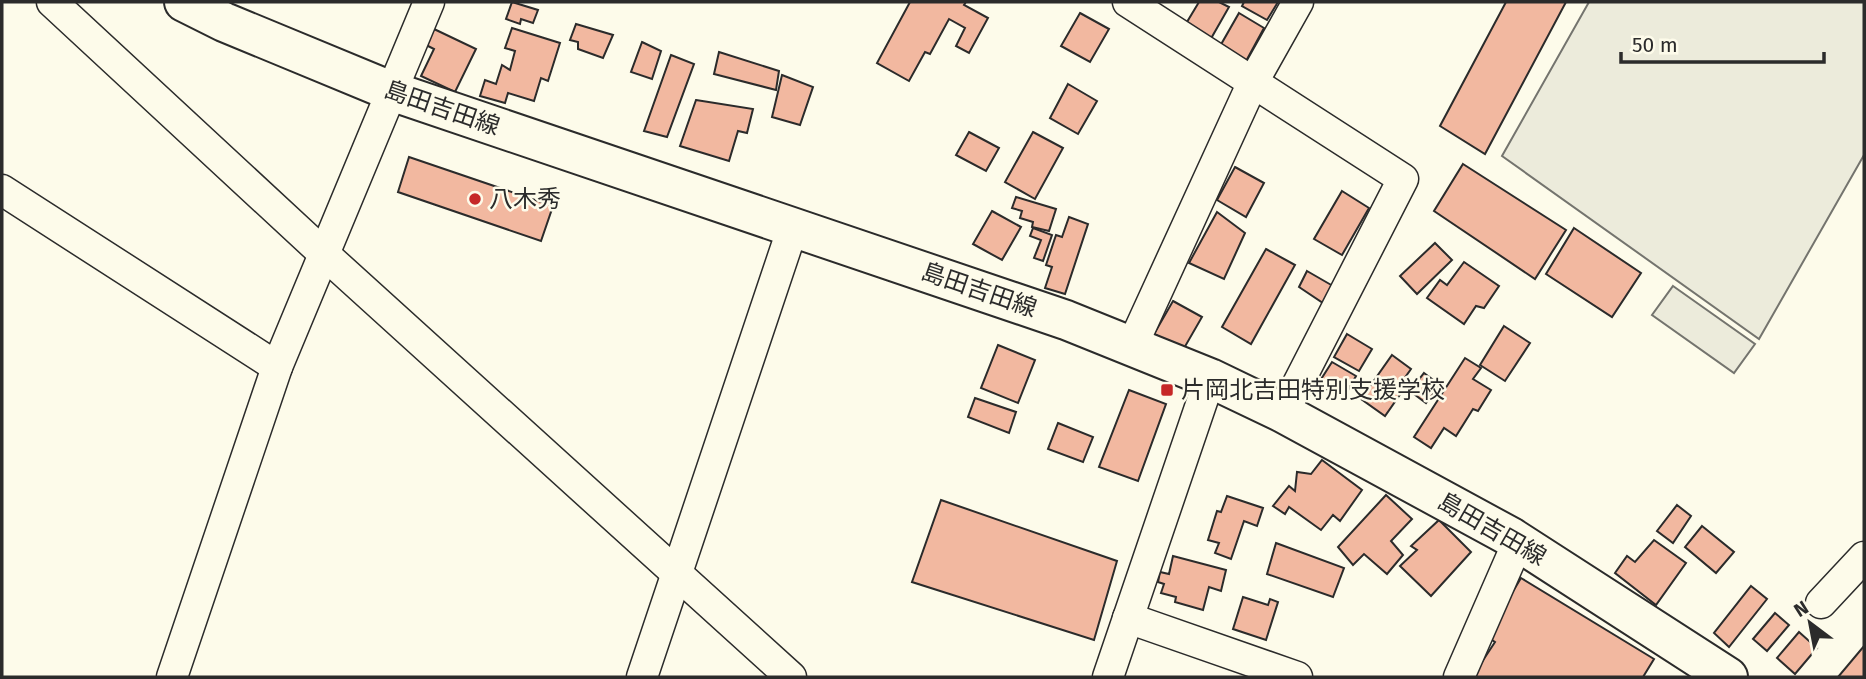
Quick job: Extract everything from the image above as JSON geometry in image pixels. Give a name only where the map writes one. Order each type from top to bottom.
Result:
[{"type":"main road","name":"島田吉田線","points":[[184,2],[224,22],[391,91],[1066,320],[1210,378],[1283,413],[1518,542],[1728,677]]},
{"type":"street","points":[[52,2],[323,253],[791,677]]},
{"type":"street","points":[[172,677],[277,367],[429,2]]},
{"type":"street","points":[[1128,2],[1403,179],[1283,413]]},
{"type":"street","points":[[1132,346],[1253,82],[1298,2]]},
{"type":"street","points":[[2,190],[277,367]]},
{"type":"street","points":[[642,677],[793,227]]},
{"type":"street","points":[[1108,677],[1210,378]]},
{"type":"street","points":[[1460,677],[1518,542]]},
{"type":"street","points":[[1821,603],[1864,557]]},
{"type":"street","points":[[1128,618],[1297,677]]},
{"type":"shaded area","points":[[1589,2],[1864,2],[1864,155],[1759,339],[1502,156]]},
{"type":"shaded area","points":[[1673,286],[1755,344],[1734,373],[1652,315]]},
{"type":"building","points":[[512,2],[538,10],[533,23],[521,19],[520,24],[506,19]]},
{"type":"building","points":[[910,2],[966,2],[964,5],[988,18],[969,53],[956,46],[965,28],[949,19],[930,54],[925,52],[909,81],[877,63]]},
{"type":"building","points":[[1199,2],[1219,2],[1229,7],[1209,42],[1184,27]]},
{"type":"building","points":[[1244,2],[1278,2],[1267,20],[1242,6]]},
{"type":"building","points":[[1506,2],[1566,2],[1485,154],[1440,126]]},
{"type":"building","points":[[1080,13],[1109,29],[1090,62],[1061,46]]},
{"type":"building","points":[[1239,13],[1264,28],[1245,63],[1219,48]]},
{"type":"building","points":[[576,24],[613,35],[603,58],[578,49],[578,42],[570,40]]},
{"type":"building","points":[[512,28],[560,43],[548,81],[541,78],[534,101],[508,93],[505,103],[480,96],[485,80],[496,84],[502,65],[510,70],[515,51],[505,48]]},
{"type":"building","points":[[434,29],[476,49],[455,92],[421,76],[434,49],[426,45]]},
{"type":"building","points":[[642,42],[661,51],[652,79],[631,72]]},
{"type":"building","points":[[719,52],[779,71],[776,90],[714,74]]},
{"type":"building","points":[[671,55],[694,64],[667,137],[644,131]]},
{"type":"building","points":[[782,75],[813,87],[800,125],[772,117]]},
{"type":"building","points":[[1068,84],[1097,101],[1078,134],[1050,118]]},
{"type":"building","points":[[696,100],[753,109],[747,133],[738,131],[729,161],[680,146]]},
{"type":"building","points":[[969,132],[999,148],[986,171],[956,155]]},
{"type":"building","points":[[1033,132],[1063,148],[1035,199],[1005,182]]},
{"type":"building","name":"八木秀","points":[[409,157],[553,206],[541,241],[398,192]]},
{"type":"building","points":[[1463,164],[1566,230],[1535,279],[1434,211]]},
{"type":"building","points":[[1235,167],[1264,183],[1246,217],[1217,200]]},
{"type":"building","points":[[1342,191],[1369,208],[1342,255],[1314,239]]},
{"type":"building","points":[[1016,197],[1056,209],[1049,231],[1032,227],[1033,222],[1020,218],[1022,211],[1012,208]]},
{"type":"building","points":[[992,211],[1021,227],[1002,260],[973,244]]},
{"type":"building","points":[[1217,212],[1245,233],[1224,279],[1189,263]]},
{"type":"building","points":[[1069,217],[1088,224],[1065,294],[1045,288],[1052,267],[1046,265],[1056,235],[1062,237]]},
{"type":"building","points":[[1033,228],[1052,235],[1043,261],[1034,258],[1041,240],[1030,236]]},
{"type":"building","points":[[1574,228],[1641,273],[1612,317],[1546,274]]},
{"type":"building","points":[[1435,243],[1452,260],[1417,294],[1400,276]]},
{"type":"building","points":[[1266,249],[1295,265],[1251,344],[1222,327]]},
{"type":"building","points":[[1464,262],[1499,286],[1484,308],[1476,306],[1464,324],[1427,298],[1440,280],[1447,285]]},
{"type":"building","points":[[1307,271],[1333,286],[1323,303],[1299,287]]},
{"type":"building","points":[[1173,301],[1202,317],[1183,350],[1154,334]]},
{"type":"building","points":[[1504,326],[1530,343],[1505,381],[1480,365]]},
{"type":"building","points":[[1347,334],[1372,349],[1359,371],[1334,357]]},
{"type":"building","points":[[998,345],[1035,360],[1018,403],[981,388]]},
{"type":"building","points":[[1392,355],[1411,369],[1404,379],[1408,383],[1385,416],[1361,399]]},
{"type":"building","points":[[1465,358],[1481,368],[1473,379],[1491,390],[1478,411],[1473,409],[1456,436],[1444,428],[1431,448],[1414,437]]},
{"type":"building","points":[[1332,362],[1356,376],[1343,399],[1318,384]]},
{"type":"building","points":[[1424,373],[1440,385],[1426,403],[1410,391]]},
{"type":"building","points":[[1129,390],[1166,404],[1138,481],[1099,467]]},
{"type":"building","points":[[975,398],[1016,412],[1009,433],[968,417]]},
{"type":"building","points":[[1058,423],[1093,437],[1083,462],[1048,449]]},
{"type":"building","points":[[1322,460],[1362,490],[1340,521],[1333,515],[1321,530],[1289,507],[1285,514],[1273,506],[1289,486],[1295,491],[1297,472],[1311,474]]},
{"type":"building","points":[[1386,495],[1412,519],[1391,541],[1403,555],[1387,574],[1364,554],[1353,565],[1338,547]]},
{"type":"building","points":[[1227,496],[1263,508],[1257,526],[1244,521],[1231,559],[1215,553],[1219,543],[1208,540],[1217,511],[1221,512]]},
{"type":"building","points":[[941,500],[1117,561],[1094,640],[912,582]]},
{"type":"building","points":[[1677,505],[1691,516],[1673,543],[1657,531]]},
{"type":"building","points":[[1439,520],[1471,552],[1431,596],[1400,566],[1417,550],[1411,546]]},
{"type":"building","points":[[1702,526],[1734,552],[1716,573],[1685,547]]},
{"type":"building","points":[[1654,540],[1686,563],[1656,605],[1615,573],[1627,556],[1635,562]]},
{"type":"building","points":[[1276,543],[1344,568],[1333,597],[1267,574]]},
{"type":"building","points":[[1173,556],[1226,570],[1221,591],[1209,587],[1203,610],[1175,602],[1176,597],[1161,593],[1164,584],[1158,582],[1160,572],[1169,574]]},
{"type":"building","points":[[1521,578],[1654,659],[1643,677],[1472,677],[1495,642],[1486,636]]},
{"type":"building","points":[[1751,586],[1767,599],[1729,647],[1714,633]]},
{"type":"building","points":[[1243,597],[1268,605],[1270,599],[1278,602],[1266,640],[1233,629]]},
{"type":"building","points":[[1775,613],[1789,625],[1767,651],[1753,639]]},
{"type":"building","points":[[1799,632],[1817,648],[1795,674],[1777,658]]},
{"type":"building","points":[[1864,646],[1864,677],[1838,677]]},
{"type":"place","name":"八木秀","points":[[475,199]]},
{"type":"place","name":"片岡北吉田特別支援学校","points":[[1167,390]]}]
